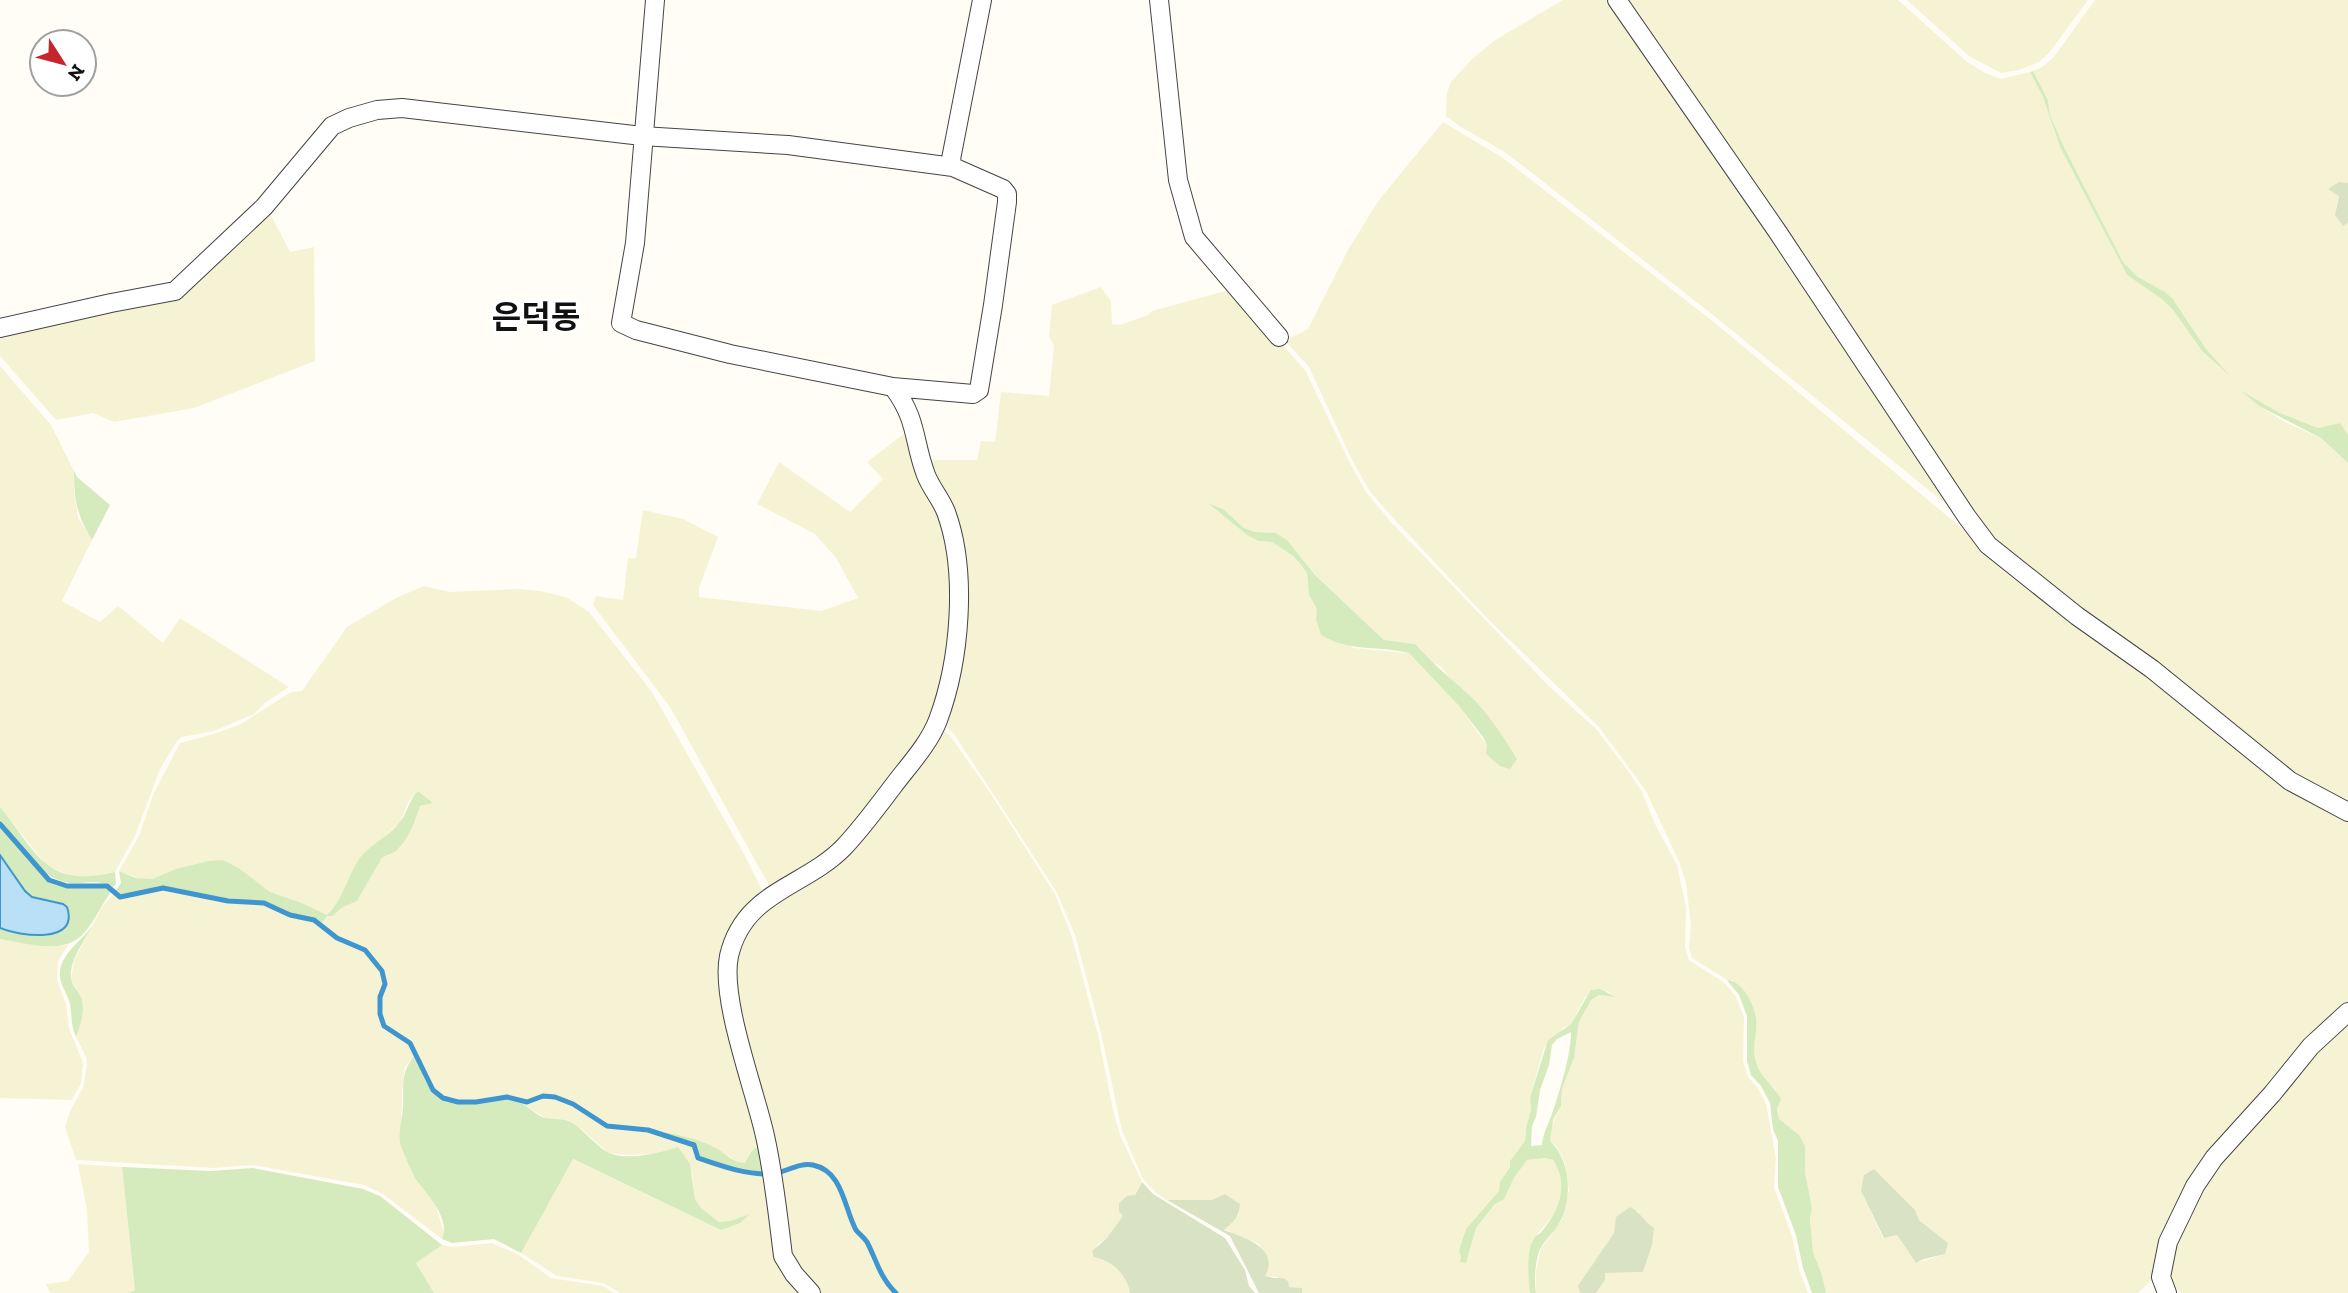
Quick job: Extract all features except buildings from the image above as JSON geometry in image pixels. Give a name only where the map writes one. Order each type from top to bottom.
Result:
[{"type":"street","points":[[0,328],[175,291],[264,207],[332,126],[349,117],[377,110],[402,108],[642,136],[788,145],[953,167],[1003,189],[1007,194],[993,305],[978,390],[973,394],[893,387],[730,354],[636,330],[621,323],[635,243],[642,136],[655,0]]},
{"type":"street","points":[[953,167],[951,159],[982,0]]},
{"type":"street","points":[[1159,0],[1178,180],[1194,237],[1279,337]]},
{"type":"street","points":[[1617,0],[1988,545],[2077,617],[2152,669],[2290,781],[2348,812]]},
{"type":"street","points":[[811,1293],[783,1256],[765,1135],[731,1004],[729,957],[739,928],[752,911],[771,895],[817,869],[843,848],[916,756],[937,722],[956,643],[959,590],[954,548],[946,512],[927,477],[913,422],[906,404],[893,387]]},
{"type":"street","points":[[2167,1293],[2161,1277],[2168,1242],[2195,1186],[2214,1158],[2311,1046],[2348,1012]]},
{"type":"shaded area","points":[[1563,0],[1612,0],[1963,518],[1713,315],[1527,169],[1446,116],[1447,93],[1451,82],[1473,58],[1497,39]]},
{"type":"shaded area","points":[[1622,0],[1898,0],[1966,61],[1985,73],[2001,79],[2030,72],[2043,97],[2060,147],[2127,275],[2162,298],[2202,351],[2224,371],[2173,299],[2138,277],[2123,262],[2064,147],[2050,115],[2048,100],[2033,71],[2053,58],[2095,0],[2348,0],[2348,183],[2339,182],[2336,207],[2343,226],[2348,223],[2348,435],[2340,423],[2318,428],[2280,413],[2243,393],[2285,422],[2321,438],[2348,463],[2348,806],[2303,781],[2051,590],[1993,538]]},
{"type":"shaded area","points":[[1907,0],[2088,0],[2049,53],[2039,62],[2019,70],[2001,73],[1969,56]]},
{"type":"shaded area","points":[[1443,122],[1503,158],[1715,323],[1987,549],[2348,817],[2348,1007],[2234,1129],[2156,1276],[2138,1293],[1826,1293],[1813,1252],[1810,1219],[1812,1208],[1805,1172],[1804,1146],[1778,1119],[1776,1090],[1766,1081],[1755,1061],[1745,993],[1733,980],[1727,980],[1692,958],[1689,947],[1691,925],[1686,883],[1646,791],[1599,727],[1488,619],[1369,490],[1353,462],[1309,367],[1287,343],[1286,340],[1308,329],[1349,248],[1379,200]],"holes":[[[1861,1191],[1915,1210],[1919,1220],[1948,1243],[1945,1254],[1916,1263],[1897,1235],[1883,1238]]]},
{"type":"shaded area","points":[[268,209],[290,252],[314,247],[315,361],[194,408],[114,422],[93,413],[56,420],[0,356],[0,331],[173,297]]},
{"type":"shaded area","points":[[1101,287],[1111,301],[1112,324],[1120,325],[1152,311],[1233,289],[1305,370],[1366,492],[1390,521],[1549,686],[1597,730],[1642,792],[1655,824],[1677,865],[1686,908],[1685,947],[1689,960],[1725,983],[1736,997],[1744,1017],[1743,1061],[1748,1077],[1758,1088],[1766,1104],[1776,1158],[1774,1187],[1792,1236],[1799,1269],[1808,1293],[1596,1293],[1605,1280],[1605,1273],[1643,1272],[1652,1245],[1638,1211],[1616,1217],[1614,1233],[1579,1286],[1580,1293],[1536,1293],[1536,1270],[1541,1248],[1562,1220],[1569,1190],[1564,1161],[1557,1147],[1549,1141],[1549,1132],[1561,1106],[1562,1089],[1574,1058],[1579,1021],[1590,1000],[1599,995],[1614,996],[1608,991],[1585,997],[1571,1024],[1563,1028],[1544,1048],[1530,1098],[1531,1110],[1525,1141],[1510,1161],[1510,1167],[1500,1182],[1500,1191],[1466,1229],[1459,1250],[1468,1255],[1476,1228],[1495,1204],[1504,1198],[1527,1160],[1553,1160],[1563,1188],[1557,1211],[1533,1239],[1528,1268],[1530,1293],[1302,1293],[1301,1288],[1289,1287],[1277,1277],[1265,1276],[1269,1262],[1259,1244],[1224,1229],[1239,1215],[1239,1204],[1225,1194],[1212,1200],[1167,1200],[1143,1179],[1122,1131],[1101,1033],[1075,935],[1056,891],[954,734],[941,722],[963,614],[926,460],[977,460],[981,441],[995,442],[1001,392],[1049,396],[1054,346],[1049,336],[1052,305]],"holes":[[[1211,506],[1223,509],[1244,528],[1255,532],[1276,533],[1287,540],[1315,575],[1384,640],[1415,644],[1427,659],[1441,667],[1455,685],[1466,692],[1487,715],[1517,759],[1487,745],[1458,705],[1409,653],[1353,648],[1316,619],[1317,609],[1309,595],[1307,573],[1293,556],[1272,542],[1258,541],[1247,535]]]},
{"type":"shaded area","points":[[0,366],[51,425],[74,471],[78,517],[92,540],[62,601],[100,622],[118,606],[163,643],[180,618],[289,687],[266,702],[254,714],[214,731],[182,737],[177,741],[160,769],[135,836],[115,872],[94,877],[72,876],[47,866],[0,807]]},
{"type":"shaded area","points":[[909,430],[943,518],[956,613],[932,722],[841,845],[771,889],[670,707],[593,605],[596,596],[623,600],[628,558],[636,558],[643,510],[683,519],[718,537],[699,588],[699,597],[821,611],[858,598],[836,558],[815,534],[757,504],[779,462],[850,512],[883,479],[867,462]]},
{"type":"shaded area","points":[[424,586],[450,592],[519,589],[566,597],[589,612],[652,692],[763,892],[727,957],[761,1146],[751,1151],[745,1163],[739,1163],[714,1147],[663,1132],[607,1125],[573,1103],[555,1096],[543,1096],[527,1101],[507,1096],[458,1102],[444,1097],[434,1090],[411,1043],[385,1026],[381,1014],[381,997],[386,984],[377,961],[365,950],[338,937],[321,924],[326,915],[270,892],[256,882],[176,869],[144,880],[119,871],[139,836],[153,795],[180,743],[241,724],[291,692],[302,691],[347,627],[396,598]],"holes":[[[418,791],[432,803],[420,806],[413,826],[389,855],[382,858],[357,901],[340,908],[333,916],[327,915],[347,886],[358,860],[400,822],[409,801]]]},
{"type":"shaded area","points":[[943,730],[951,737],[989,791],[1055,894],[1072,937],[1098,1035],[1120,1135],[1142,1182],[1119,1223],[1106,1239],[1098,1244],[1094,1257],[1110,1263],[1124,1275],[1130,1293],[897,1293],[874,1260],[867,1239],[857,1230],[842,1190],[823,1166],[810,1163],[774,1172],[730,975],[748,922],[789,888],[918,767]]},
{"type":"shaded area","points":[[164,889],[228,903],[264,904],[289,916],[314,921],[337,940],[364,951],[375,962],[384,984],[378,997],[378,1014],[383,1027],[410,1044],[415,1055],[405,1067],[401,1125],[406,1157],[412,1166],[413,1175],[436,1206],[444,1233],[442,1239],[383,1194],[364,1185],[253,1165],[214,1168],[76,1160],[65,1127],[70,1111],[83,1088],[87,1065],[76,1037],[82,1010],[81,996],[71,980],[74,961],[102,907],[114,894],[120,898]]},
{"type":"shaded area","points":[[0,939],[45,946],[68,945],[58,961],[57,980],[66,1004],[69,1028],[83,1063],[81,1084],[71,1100],[0,1098]]},
{"type":"shaded area","points":[[2348,1019],[2348,1293],[2181,1293],[2166,1277],[2168,1265],[2199,1188],[2322,1043]]},
{"type":"shaded area","points":[[543,1098],[555,1098],[572,1105],[606,1127],[648,1131],[693,1146],[697,1159],[734,1171],[770,1175],[780,1256],[808,1293],[620,1293],[603,1283],[557,1276],[521,1253],[572,1159],[721,1230],[748,1215],[719,1222],[701,1208],[695,1199],[692,1173],[678,1147],[658,1154],[608,1153],[568,1120],[547,1119],[517,1100],[527,1103]]},
{"type":"shaded area","points":[[78,1164],[122,1167],[135,1291],[50,1293],[46,1284],[68,1281],[89,1252],[87,1209]]},
{"type":"shaded area","points":[[810,1165],[821,1169],[840,1191],[855,1232],[865,1241],[872,1261],[894,1293],[818,1293],[790,1256],[775,1175]]},
{"type":"shaded area","points":[[492,1243],[519,1255],[551,1278],[603,1286],[614,1293],[434,1293],[416,1263],[442,1245],[453,1247]]},
{"type":"green space","points":[[2033,71],[2048,100],[2050,115],[2064,147],[2123,262],[2138,277],[2173,299],[2206,349],[2230,376],[2202,351],[2162,299],[2127,275],[2060,147],[2043,97],[2030,72]]},
{"type":"green space","points":[[2339,182],[2348,183],[2348,223],[2343,226],[2335,215],[2339,196],[2328,189]]},
{"type":"green space","points":[[2241,391],[2280,413],[2318,428],[2340,423],[2348,435],[2348,463],[2321,438],[2259,406]]},
{"type":"green space","points":[[74,471],[77,477],[110,505],[92,540],[77,507]]},
{"type":"green space","points":[[1209,504],[1223,509],[1244,528],[1255,532],[1276,533],[1287,540],[1315,575],[1384,640],[1415,644],[1488,716],[1517,759],[1510,769],[1500,766],[1486,754],[1487,745],[1483,737],[1458,705],[1409,653],[1343,644],[1321,635],[1316,619],[1317,609],[1309,595],[1307,573],[1301,565],[1272,542],[1258,541],[1247,535]]},
{"type":"green space","points":[[418,791],[433,803],[420,806],[404,842],[396,851],[382,858],[357,901],[341,908],[333,916],[327,916],[321,924],[315,919],[290,914],[264,902],[228,900],[164,886],[120,896],[115,892],[121,883],[119,871],[136,878],[152,879],[176,869],[223,860],[240,869],[270,892],[327,915],[337,902],[359,859],[399,823]]},
{"type":"green space","points":[[0,807],[35,852],[58,871],[92,876],[115,872],[116,884],[113,887],[97,882],[69,883],[48,874],[30,858],[0,820]]},
{"type":"green space","points":[[0,826],[49,881],[67,887],[107,887],[111,892],[88,928],[76,940],[44,946],[0,939],[0,928],[39,936],[52,935],[68,920],[62,904],[32,897],[13,877],[0,853]]},
{"type":"green space","points":[[92,926],[71,971],[72,983],[83,1004],[76,1037],[60,969],[66,955]]},
{"type":"green space","points":[[1727,980],[1742,988],[1753,1006],[1756,1018],[1756,1062],[1781,1099],[1777,1109],[1779,1119],[1799,1135],[1805,1146],[1805,1172],[1812,1208],[1810,1219],[1813,1252],[1826,1293],[1812,1293],[1803,1268],[1796,1235],[1778,1187],[1778,1141],[1773,1129],[1770,1103],[1751,1075],[1747,1061],[1747,1016],[1739,995]]},
{"type":"green space","points":[[1600,989],[1616,997],[1599,995],[1591,1000],[1579,1022],[1574,1058],[1562,1089],[1561,1106],[1553,1120],[1550,1141],[1562,1158],[1565,1168],[1567,1202],[1560,1222],[1540,1249],[1535,1271],[1536,1293],[1530,1293],[1528,1265],[1531,1244],[1554,1214],[1560,1197],[1561,1178],[1553,1160],[1527,1160],[1504,1199],[1495,1204],[1476,1228],[1466,1263],[1460,1262],[1459,1250],[1466,1229],[1499,1191],[1500,1182],[1510,1167],[1510,1161],[1525,1141],[1531,1110],[1530,1098],[1548,1040],[1571,1024],[1591,990]],"holes":[[[1571,1032],[1562,1084],[1542,1145],[1531,1146],[1532,1126],[1552,1045],[1557,1039]]]},
{"type":"green space","points":[[415,1055],[432,1091],[451,1102],[511,1099],[540,1116],[571,1122],[605,1151],[617,1155],[644,1155],[678,1147],[690,1164],[695,1199],[701,1208],[719,1222],[750,1214],[740,1223],[721,1230],[573,1159],[521,1253],[494,1239],[452,1243],[442,1239],[444,1231],[440,1214],[415,1178],[400,1143],[404,1078]]},
{"type":"green space","points":[[663,1132],[702,1142],[741,1163],[745,1163],[753,1150],[761,1146],[768,1172],[735,1169],[699,1157],[694,1145],[674,1139]]},
{"type":"green space","points":[[122,1167],[211,1171],[253,1168],[363,1189],[380,1196],[442,1245],[416,1263],[434,1293],[129,1293],[135,1290]]},
{"type":"green space","points":[[1874,1169],[1915,1210],[1919,1220],[1948,1243],[1945,1254],[1916,1263],[1897,1235],[1884,1238],[1861,1191],[1864,1175]]},
{"type":"green space","points":[[1142,1182],[1153,1194],[1225,1238],[1245,1270],[1249,1286],[1255,1293],[1130,1293],[1118,1269],[1094,1257],[1092,1251],[1106,1239],[1123,1216],[1119,1211],[1119,1203],[1127,1196],[1135,1195]]},
{"type":"green space","points":[[1225,1194],[1240,1204],[1235,1219],[1224,1230],[1250,1240],[1264,1251],[1269,1266],[1265,1276],[1283,1278],[1288,1281],[1289,1287],[1302,1288],[1302,1293],[1259,1293],[1230,1236],[1167,1200],[1212,1200]]},
{"type":"green space","points":[[1630,1207],[1654,1228],[1652,1245],[1643,1272],[1605,1273],[1605,1280],[1596,1293],[1580,1293],[1578,1286],[1614,1233],[1616,1217]]},
{"type":"water","points":[[0,855],[32,897],[67,907],[69,919],[65,927],[46,935],[0,928]]},
{"type":"waterway","points":[[0,824],[49,880],[67,886],[107,886],[120,897],[163,888],[228,901],[264,903],[290,915],[314,920],[337,938],[365,950],[382,971],[385,984],[380,997],[380,1014],[384,1026],[410,1043],[433,1090],[443,1098],[458,1102],[476,1102],[507,1097],[527,1102],[543,1096],[555,1097],[573,1104],[607,1126],[648,1130],[694,1145],[698,1158],[734,1169],[771,1174],[802,1165],[823,1169],[837,1182],[856,1230],[867,1242],[882,1275],[896,1293]]},
{"type":"district","name":"은덕동","points":[[536,317]]}]
